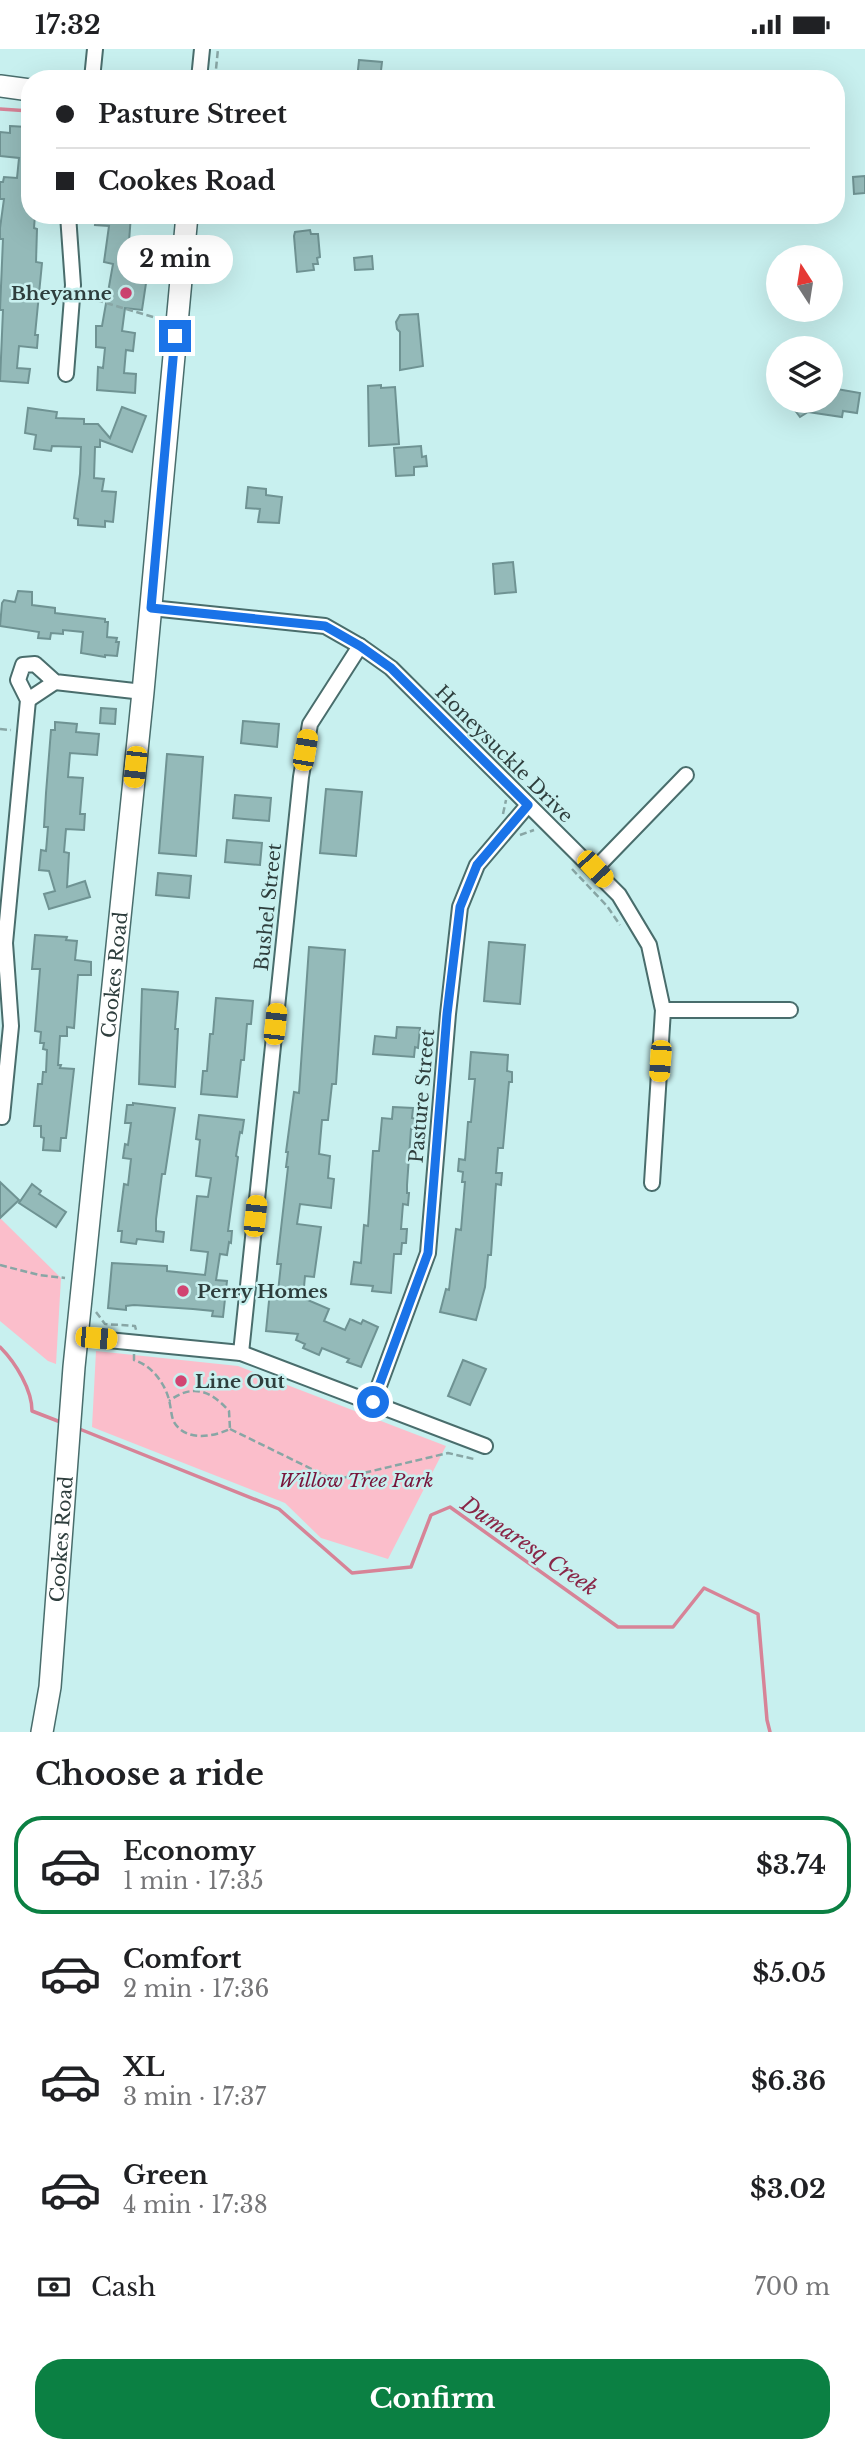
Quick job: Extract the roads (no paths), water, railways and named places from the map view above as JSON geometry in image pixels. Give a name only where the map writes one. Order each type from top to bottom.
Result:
[{"type":"street","points":[[93,70],[94,49]]},
{"type":"street","points":[[200,70],[202,49]]},
{"type":"street","points":[[0,86],[21,89]]},
{"type":"street","points":[[66,375],[73,285],[69,224]]},
{"type":"street","name":"Cookes Road","points":[[42,1732],[50,1687],[77,1337],[143,692],[186,224]]},
{"type":"street","name":"Honeysuckle Drive","points":[[151,608],[325,626],[360,646],[391,668],[619,895],[649,945],[663,1010],[652,1183]]},
{"type":"street","name":"Bushel Street","points":[[241,1353],[305,750],[310,724],[360,646]]},
{"type":"street","points":[[2,1117],[11,1025],[5,943],[28,700],[18,680],[23,665],[35,664],[55,682],[143,692]]},
{"type":"street","points":[[28,700],[55,682]]},
{"type":"street","points":[[595,869],[686,775]]},
{"type":"street","name":"Pasture Street","points":[[373,1402],[428,1253],[447,1014],[460,907],[477,865],[528,805]]},
{"type":"street","points":[[663,1010],[790,1010]]},
{"type":"street","points":[[77,1337],[241,1353],[485,1446]]},
{"type":"waterway","points":[[0,109],[21,110]]},
{"type":"waterway","name":"Dumaresq Creek","points":[[0,1347],[22,1377],[32,1411],[63,1423]]},
{"type":"waterway","name":"Dumaresq Creek","points":[[77,1428],[279,1509],[352,1573],[411,1567],[431,1515],[450,1507],[618,1627],[673,1627],[704,1588],[758,1614],[770,1732]]},
{"type":"place","name":"Bheyanne","points":[[126,293]]},
{"type":"place","name":"Perry Homes","points":[[183,1291]]},
{"type":"place","name":"Line Out","points":[[181,1381]]},
{"type":"park label","name":"Willow Tree Park","points":[[356,1480]]}]
